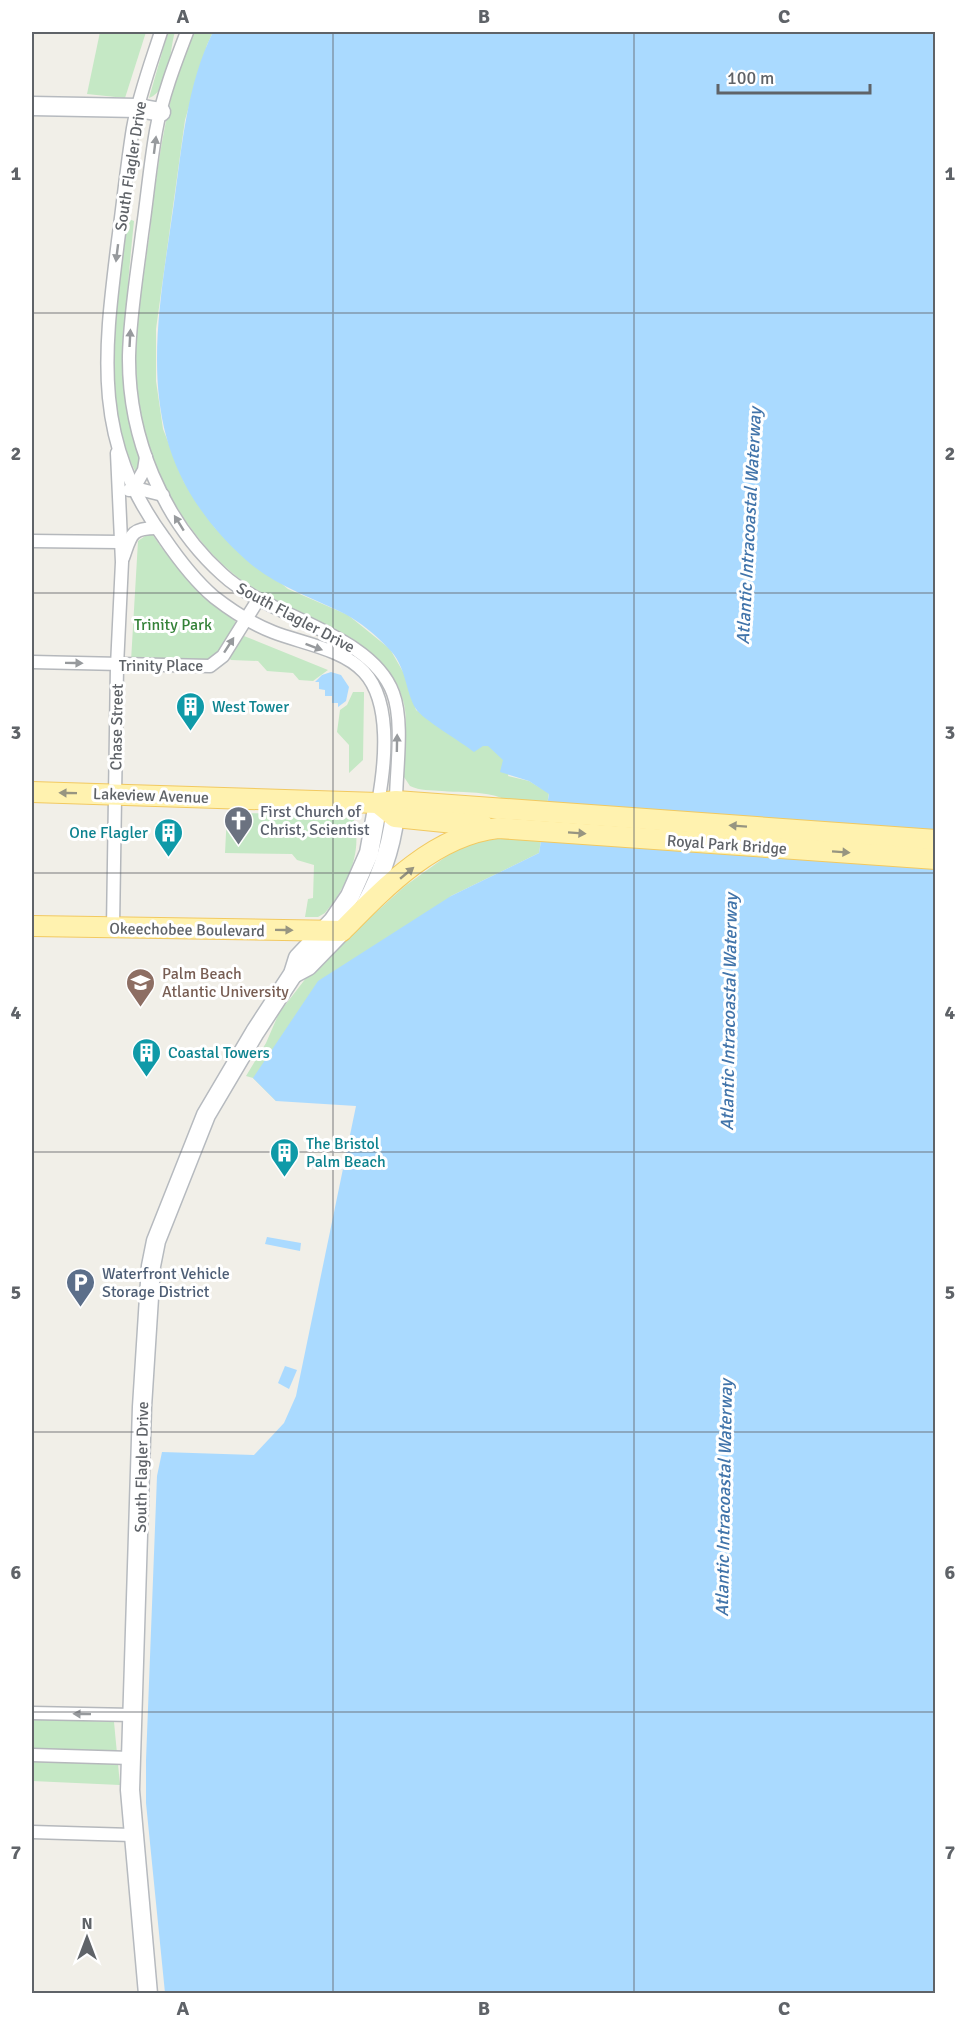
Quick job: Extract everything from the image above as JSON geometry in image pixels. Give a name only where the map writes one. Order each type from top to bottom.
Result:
[{"type":"main road","name":"Lakeview Avenue","points":[[32,792],[390,807],[519,820]]},
{"type":"main road","name":"Lakeview Avenue","points":[[390,807],[498,828]]},
{"type":"main road","points":[[362,911],[436,849],[465,835],[498,828],[519,820]]},
{"type":"main road","name":"Royal Park Bridge","points":[[519,820],[936,840]]},
{"type":"main road","name":"Royal Park Bridge","points":[[519,820],[936,859]]},
{"type":"main road","name":"South Flagler Drive","points":[[333,931],[362,911]]},
{"type":"main road","name":"Okeechobee Boulevard","points":[[32,926],[333,931]]},
{"type":"street","name":"South Flagler Drive","points":[[148,1994],[132,1835],[131,1758],[142,1407],[149,1277],[153,1257],[184,1166],[206,1115],[255,1032],[293,974],[309,966],[333,931],[341,910],[360,876],[372,839],[390,807],[382,782],[383,713],[378,692],[371,681],[353,662],[271,632],[246,619],[199,583],[156,528],[134,488],[117,447],[109,411],[106,354],[120,225],[138,108],[161,32]]},
{"type":"street","name":"South Flagler Drive","points":[[187,32],[161,112],[137,275],[129,357],[135,420],[146,457],[182,529],[222,575],[258,600],[352,647],[370,660],[385,678],[396,709],[390,807],[382,873],[362,911]]},
{"type":"street","points":[[32,106],[138,108],[161,112]]},
{"type":"street","name":"Chase Street","points":[[113,928],[117,666],[122,562],[119,542],[117,447]]},
{"type":"street","points":[[134,488],[144,470],[146,457]]},
{"type":"street","points":[[119,494],[134,488],[163,495]]},
{"type":"street","name":"Chase Street","points":[[122,562],[131,536],[142,528],[156,528]]},
{"type":"street","points":[[32,541],[119,542]]},
{"type":"street","name":"Trinity Place","points":[[32,662],[117,666],[210,666],[223,656],[258,600]]},
{"type":"street","points":[[32,1713],[133,1715]]},
{"type":"street","points":[[32,1755],[131,1758]]},
{"type":"street","points":[[32,1832],[132,1835]]},
{"type":"green space","points":[[100,32],[146,32],[125,98],[87,94]]},
{"type":"green space","points":[[168,32],[175,32],[168,69],[162,87],[149,98]]},
{"type":"green space","points":[[193,32],[213,32],[185,120],[156,329],[156,381],[163,429],[184,482],[215,528],[288,589],[348,615],[390,649],[406,677],[416,710],[474,751],[488,737],[514,758],[508,776],[529,781],[549,793],[539,853],[451,896],[276,1101],[253,1078],[246,1076],[266,1043],[279,1013],[313,969],[405,886],[462,845],[507,837],[532,827],[533,817],[500,797],[480,793],[426,790],[410,786],[404,777],[406,731],[404,704],[394,679],[377,658],[356,641],[277,601],[230,571],[187,523],[157,468],[140,406],[136,375],[137,329],[164,130],[176,80]]},
{"type":"green space","points":[[129,219],[134,221],[126,314],[125,384],[128,414],[138,448],[139,465],[136,473],[119,423],[113,370],[115,317],[124,235]]},
{"type":"green space","name":"Trinity Park","points":[[152,534],[190,581],[237,625],[222,648],[208,660],[201,663],[131,661],[138,541]]},
{"type":"green space","points":[[244,636],[328,670],[313,681],[299,680],[293,673],[267,671],[258,661],[231,660],[229,658]]},
{"type":"green space","points":[[353,692],[364,692],[363,760],[349,773],[349,745],[337,732],[340,710],[347,705]]},
{"type":"green space","points":[[227,813],[347,814],[353,817],[356,830],[355,856],[340,892],[325,913],[318,917],[305,917],[308,899],[313,898],[314,865],[297,860],[292,854],[225,853]]},
{"type":"green space","points":[[32,1719],[114,1722],[120,1785],[32,1781]]},
{"type":"water","name":"Atlantic Intracoastal Waterway","points":[[213,32],[935,32],[935,1993],[165,1993],[146,1803],[157,1476],[162,1452],[254,1455],[284,1423],[296,1396],[356,1106],[276,1101],[253,1078],[318,981],[451,896],[539,853],[549,794],[529,781],[500,772],[503,760],[488,746],[483,746],[474,752],[420,713],[412,702],[399,663],[384,643],[351,617],[281,584],[257,569],[208,520],[183,479],[167,437],[159,394],[157,349],[160,302],[191,94]]},
{"type":"water","points":[[331,672],[341,675],[349,687],[346,701],[338,707],[338,703],[332,703],[332,696],[325,696],[325,690],[319,689],[319,682],[315,682],[322,675]]},
{"type":"water","points":[[267,1237],[301,1243],[300,1251],[265,1244]]},
{"type":"water","points":[[285,1366],[297,1370],[289,1389],[278,1383]]},
{"type":"place","name":"West Tower","points":[[191,732]]},
{"type":"place","name":"First Church of Christ, Scientist","points":[[239,846]]},
{"type":"place","name":"One Flagler","points":[[169,858]]},
{"type":"place","name":"Palm Beach Atlantic University","points":[[141,1008]]},
{"type":"place","name":"Coastal Towers","points":[[147,1078]]},
{"type":"place","name":"The Bristol Palm Beach","points":[[285,1178]]},
{"type":"place","name":"Waterfront Vehicle Storage District","points":[[81,1308]]}]
